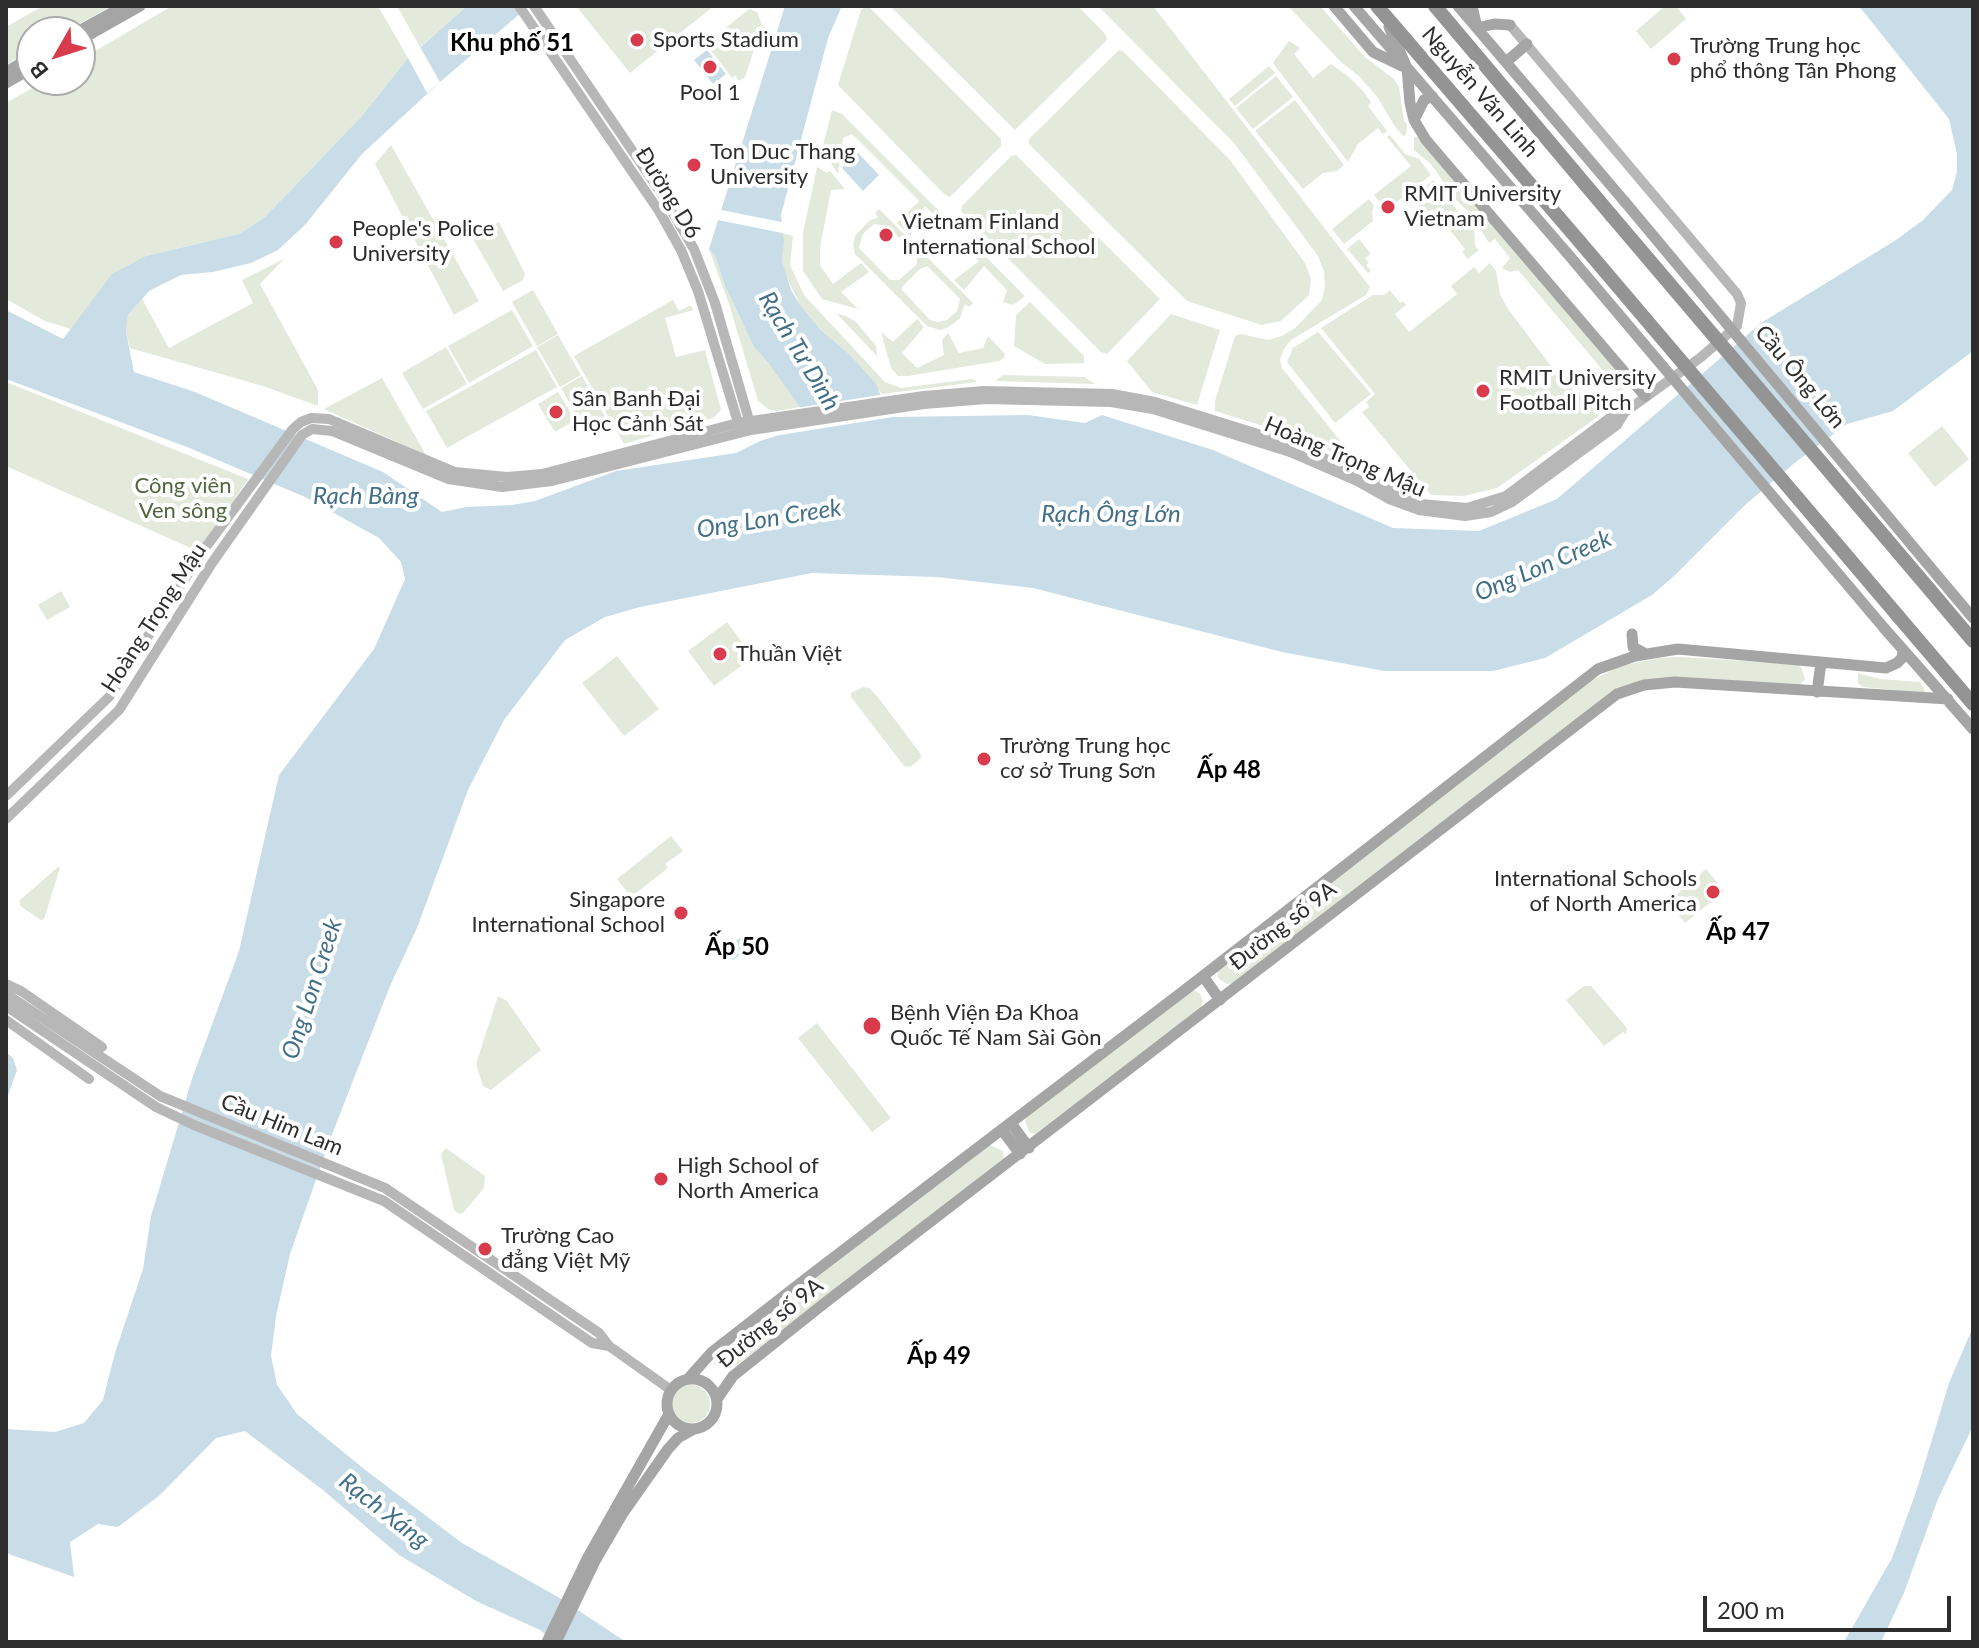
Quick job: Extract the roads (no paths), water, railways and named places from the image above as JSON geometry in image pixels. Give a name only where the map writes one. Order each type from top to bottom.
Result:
[{"type":"highway","name":"Nguyễn Văn Linh","points":[[1377,6],[1973,704]]},
{"type":"highway","name":"Nguyễn Văn Linh","points":[[1435,6],[1611,215]]},
{"type":"highway","name":"Cầu Ông Lớn","points":[[1611,215],[1935,585]]},
{"type":"highway","points":[[1935,585],[1973,641]]},
{"type":"main road","points":[[96,21],[124,6]]},
{"type":"main road","points":[[96,31],[140,6]]},
{"type":"main road","name":"Nguyễn Văn Linh","points":[[1334,6],[1373,52],[1407,68]]},
{"type":"main road","name":"Nguyễn Văn Linh","points":[[1354,6],[1903,650]]},
{"type":"main road","name":"Nguyễn Văn Linh","points":[[1377,6],[1396,38],[1407,68]]},
{"type":"main road","name":"Nguyễn Văn Linh","points":[[1458,6],[1625,202]]},
{"type":"main road","name":"Nguyễn Văn Linh","points":[[1472,6],[1477,28]]},
{"type":"main road","name":"Đường D6","points":[[534,7],[670,219]]},
{"type":"main road","name":"Đường D6","points":[[522,11],[694,249],[711,291],[745,427]]},
{"type":"main road","points":[[536,31],[546,24]]},
{"type":"main road","points":[[1477,28],[1494,24],[1510,25]]},
{"type":"main road","name":"Hoàng Trọng Mậu","points":[[7,816],[119,710],[212,563],[302,435],[312,429],[332,431],[455,472],[515,477],[542,474],[745,427],[924,400],[986,395],[1112,398],[1155,402],[1290,444],[1366,476],[1420,504],[1467,508],[1506,496],[1611,417],[1625,412],[1700,358],[1737,326],[1741,303],[1730,286],[1510,25]]},
{"type":"main road","points":[[1506,62],[1527,44]]},
{"type":"main road","points":[[1407,68],[1414,120],[1436,151],[1645,396]]},
{"type":"main road","points":[[1414,120],[1424,100],[1432,96]]},
{"type":"main road","name":"Cầu Ông Lớn","points":[[1625,202],[1935,585]]},
{"type":"main road","name":"Hoàng Trọng Mậu","points":[[6,796],[109,697],[200,555],[293,429],[311,418],[329,419],[391,452]]},
{"type":"main road","points":[[1935,585],[1973,618]]},
{"type":"main road","points":[[1632,634],[1633,647],[1647,654]]},
{"type":"main road","name":"Đường số 9A","points":[[688,1379],[723,1343],[1598,669],[1647,654],[1678,649],[1891,667],[1902,658],[1903,650]]},
{"type":"main road","points":[[1903,650],[1973,729]]},
{"type":"main road","points":[[1817,692],[1821,663]]},
{"type":"main road","name":"Đường số 9A","points":[[717,1399],[727,1383],[755,1359],[1617,694],[1644,685],[1675,682],[1948,699]]},
{"type":"main road","points":[[109,697],[119,710]]},
{"type":"main road","points":[[1203,976],[1220,1000]]},
{"type":"main road","points":[[6,984],[102,1047]]},
{"type":"main road","points":[[6,994],[13,1007]]},
{"type":"main road","name":"Cầu Him Lam","points":[[13,1007],[160,1096],[385,1188],[599,1333],[609,1346]]},
{"type":"main road","name":"Cầu Him Lam","points":[[13,1007],[156,1107],[384,1201],[592,1343],[609,1346]]},
{"type":"main road","points":[[6,1020],[89,1079]]},
{"type":"main road","points":[[1006,1127],[1025,1151]]},
{"type":"main road","points":[[609,1346],[671,1390]]},
{"type":"main road","points":[[556,1642],[591,1559],[623,1513],[678,1438],[708,1423],[713,1418],[717,1399],[714,1392],[703,1381],[688,1379],[676,1384],[667,1398],[669,1414],[679,1425],[694,1429]]},
{"type":"main road","points":[[547,1642],[669,1414]]},
{"type":"water","name":"Rạch Ông Lớn","points":[[467,6],[529,6],[362,154],[305,225],[278,250],[251,263],[213,272],[181,275],[149,291],[128,315],[126,332],[134,372],[195,392],[383,472],[442,512],[535,501],[616,471],[736,453],[760,441],[795,430],[808,418],[754,347],[725,286],[715,256],[709,249],[785,6],[842,6],[828,38],[781,215],[784,241],[782,261],[791,290],[800,305],[876,384],[887,411],[895,417],[1028,415],[1085,423],[1102,415],[1213,450],[1393,528],[1479,531],[1557,499],[1761,323],[1896,240],[1923,220],[1952,190],[1957,172],[1957,154],[1949,119],[1859,6],[1973,6],[1973,351],[1893,411],[1847,424],[1745,505],[1652,595],[1545,658],[1493,671],[1384,671],[1282,652],[1033,588],[937,577],[812,573],[640,607],[605,617],[565,640],[504,720],[468,790],[417,928],[390,986],[331,1137],[290,1254],[276,1316],[271,1356],[277,1385],[297,1414],[364,1469],[462,1543],[558,1597],[626,1642],[555,1642],[540,1630],[476,1601],[399,1555],[323,1490],[245,1431],[216,1438],[160,1495],[118,1527],[98,1524],[70,1542],[74,1577],[6,1553],[6,1429],[55,1432],[84,1423],[103,1400],[143,1269],[151,1216],[192,1079],[239,951],[279,775],[374,649],[405,579],[401,562],[379,538],[305,497],[187,447],[6,379],[6,310],[63,339],[112,274],[146,256],[239,234],[265,217],[361,117],[408,58]]},
{"type":"water","name":"Pool 1","points":[[707,50],[726,74],[713,84],[694,60]]},
{"type":"water","points":[[858,153],[879,175],[863,191],[842,168]]},
{"type":"water","points":[[742,936],[750,946],[733,960],[725,950]]},
{"type":"water","points":[[6,1052],[13,1058],[17,1070],[6,1101]]},
{"type":"water","points":[[1973,1327],[1973,1426],[1938,1499],[1904,1593],[1881,1642],[1844,1642],[1892,1558],[1917,1489],[1949,1383]]},
{"type":"place","name":"Sports Stadium","points":[[637,40]]},
{"type":"place","name":"Trường Trung học phổ thông Tân Phong","points":[[1674,59]]},
{"type":"place","name":"Pool 1","points":[[710,67]]},
{"type":"place","name":"Ton Duc Thang University","points":[[694,165]]},
{"type":"place","name":"RMIT University Vietnam","points":[[1388,207]]},
{"type":"place","name":"Vietnam Finland International School","points":[[886,235]]},
{"type":"place","name":"People's Police University","points":[[336,242]]},
{"type":"place","name":"RMIT University Football Pitch","points":[[1483,391]]},
{"type":"place","name":"Sân Banh Đại Học Cảnh Sát","points":[[556,412]]},
{"type":"place","name":"Thuần Việt","points":[[720,654]]},
{"type":"place","name":"Trường Trung học cơ sở Trung Sơn","points":[[984,759]]},
{"type":"place","name":"International Schools of North America","points":[[1713,892]]},
{"type":"place","name":"Singapore International School","points":[[681,913]]},
{"type":"place","name":"Bệnh Viện Đa Khoa Quốc Tế Nam Sài Gòn","points":[[872,1026]]},
{"type":"place","name":"High School of North America","points":[[661,1179]]},
{"type":"place","name":"Trường Cao đẳng Việt Mỹ","points":[[485,1249]]},
{"type":"district","name":"Khu phố 51","points":[[512,43]]},
{"type":"district","name":"Ấp 48","points":[[1229,770]]},
{"type":"district","name":"Ấp 47","points":[[1738,932]]},
{"type":"district","name":"Ấp 50","points":[[737,947]]},
{"type":"district","name":"Ấp 49","points":[[939,1356]]},
{"type":"water label","name":"Rạch Tư Dinh","points":[[799,351]]},
{"type":"water label","name":"Rạch Bàng","points":[[366,496]]},
{"type":"water label","name":"Ong Lon Creek","points":[[769,519]]},
{"type":"water label","name":"Ong Lon Creek","points":[[1543,566]]},
{"type":"water label","name":"Ong Lon Creek","points":[[312,989]]},
{"type":"water label","name":"Rạch Xáng","points":[[384,1511]]},
{"type":"park label","name":"Công viên Ven sông","points":[[183,498]]}]
